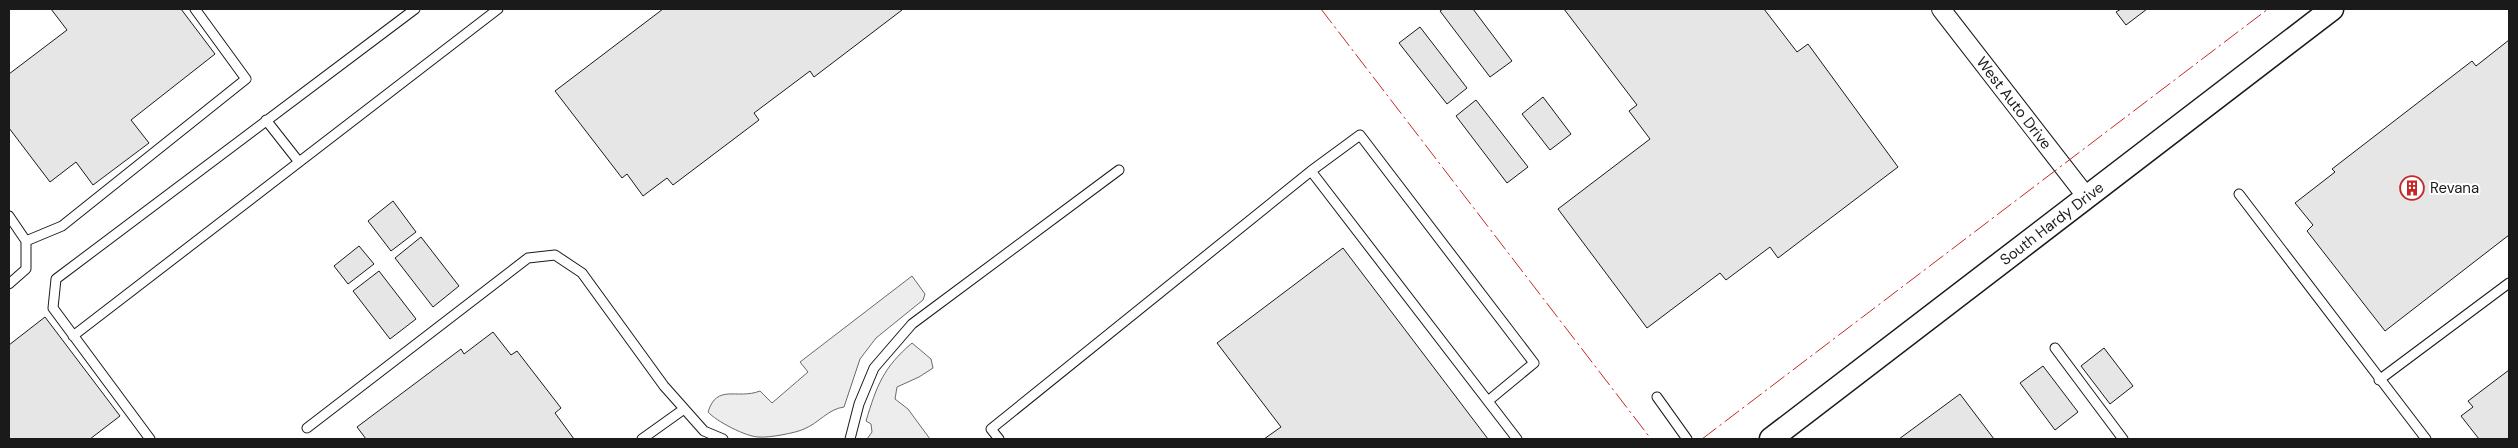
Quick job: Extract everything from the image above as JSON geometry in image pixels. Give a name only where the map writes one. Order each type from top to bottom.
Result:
[{"type":"street","name":"West Auto Drive","points":[[1941,9],[2086,196]]},
{"type":"street","name":"South Hardy Drive","points":[[1771,439],[2332,9]]},
{"type":"lane","points":[[26,241],[62,226],[246,79],[195,9]]},
{"type":"lane","points":[[150,439],[53,308],[56,279],[415,9]]},
{"type":"lane","points":[[73,336],[498,9]]},
{"type":"lane","points":[[266,120],[299,162]]},
{"type":"lane","points":[[999,439],[991,429],[1311,171],[1360,135],[1534,363],[1488,401]]},
{"type":"lane","points":[[850,439],[860,404],[874,368],[912,324],[1119,170]]},
{"type":"lane","points":[[1311,171],[1517,439]]},
{"type":"lane","points":[[2239,194],[2426,439]]},
{"type":"lane","points":[[9,216],[26,241],[26,269],[9,284]]},
{"type":"lane","points":[[307,428],[528,258],[555,255],[582,273],[684,409],[704,431],[723,439]]},
{"type":"lane","points":[[2380,380],[2509,282]]},
{"type":"lane","points":[[2055,348],[2123,439]]},
{"type":"lane","points":[[1656,397],[1687,439]]},
{"type":"lane","points":[[642,439],[684,409]]},
{"type":"shaded area","points":[[912,276],[925,294],[923,300],[876,338],[860,359],[844,407],[833,410],[800,431],[763,437],[753,436],[732,428],[708,412],[712,403],[717,398],[729,394],[760,391],[772,403],[808,372],[800,362]]},
{"type":"shaded area","points":[[912,343],[931,359],[933,368],[897,387],[895,399],[908,409],[930,439],[867,439],[872,432],[871,424],[866,421],[882,378],[894,361]]},
{"type":"building","points":[[51,9],[181,9],[215,54],[131,120],[149,143],[93,185],[76,162],[50,182],[9,128],[9,74],[67,30]]},
{"type":"building","points":[[663,9],[902,10],[814,77],[810,71],[754,113],[759,120],[673,185],[667,178],[643,196],[627,174],[622,178],[555,91]]},
{"type":"building","points":[[1443,9],[1473,9],[1512,61],[1490,77],[1440,11]]},
{"type":"building","points":[[1564,9],[1764,9],[1797,52],[1808,44],[1898,167],[1778,258],[1770,247],[1726,280],[1720,273],[1647,328],[1558,209],[1650,139],[1629,111],[1637,105]]},
{"type":"building","points":[[2121,9],[2147,9],[2126,25],[2116,12]]},
{"type":"building","points":[[1420,27],[1467,88],[1447,104],[1399,43]]},
{"type":"building","name":"Revana","points":[[2509,40],[2509,235],[2385,331],[2307,231],[2313,225],[2295,203],[2335,172],[2332,169],[2472,61],[2476,66]]},
{"type":"building","points":[[1543,97],[1571,134],[1550,150],[1522,114]]},
{"type":"building","points":[[1476,100],[1528,167],[1507,183],[1456,116]]},
{"type":"building","points":[[393,201],[416,232],[391,251],[368,221]]},
{"type":"building","points":[[421,237],[459,286],[433,307],[395,258]]},
{"type":"building","points":[[359,246],[374,264],[348,284],[334,266]]},
{"type":"building","points":[[1343,248],[1488,439],[1264,439],[1281,427],[1217,343]]},
{"type":"building","points":[[379,271],[416,319],[390,339],[353,291]]},
{"type":"building","points":[[45,317],[120,416],[90,439],[9,439],[9,345]]},
{"type":"building","points":[[493,332],[511,355],[517,351],[561,408],[555,413],[574,439],[366,439],[357,427],[461,349],[464,354]]},
{"type":"building","points":[[2104,348],[2133,386],[2110,404],[2081,366]]},
{"type":"building","points":[[2043,366],[2078,412],[2055,430],[2020,383]]},
{"type":"building","points":[[2509,370],[2509,439],[2479,439],[2461,416],[2473,407],[2468,401]]},
{"type":"building","points":[[1960,394],[1994,439],[1899,439]]},
{"type":"power","points":[[1321,9],[1651,439]]},
{"type":"power","points":[[1702,439],[2268,9]]},
{"type":"place","name":"Revana","points":[[2412,188]]}]
